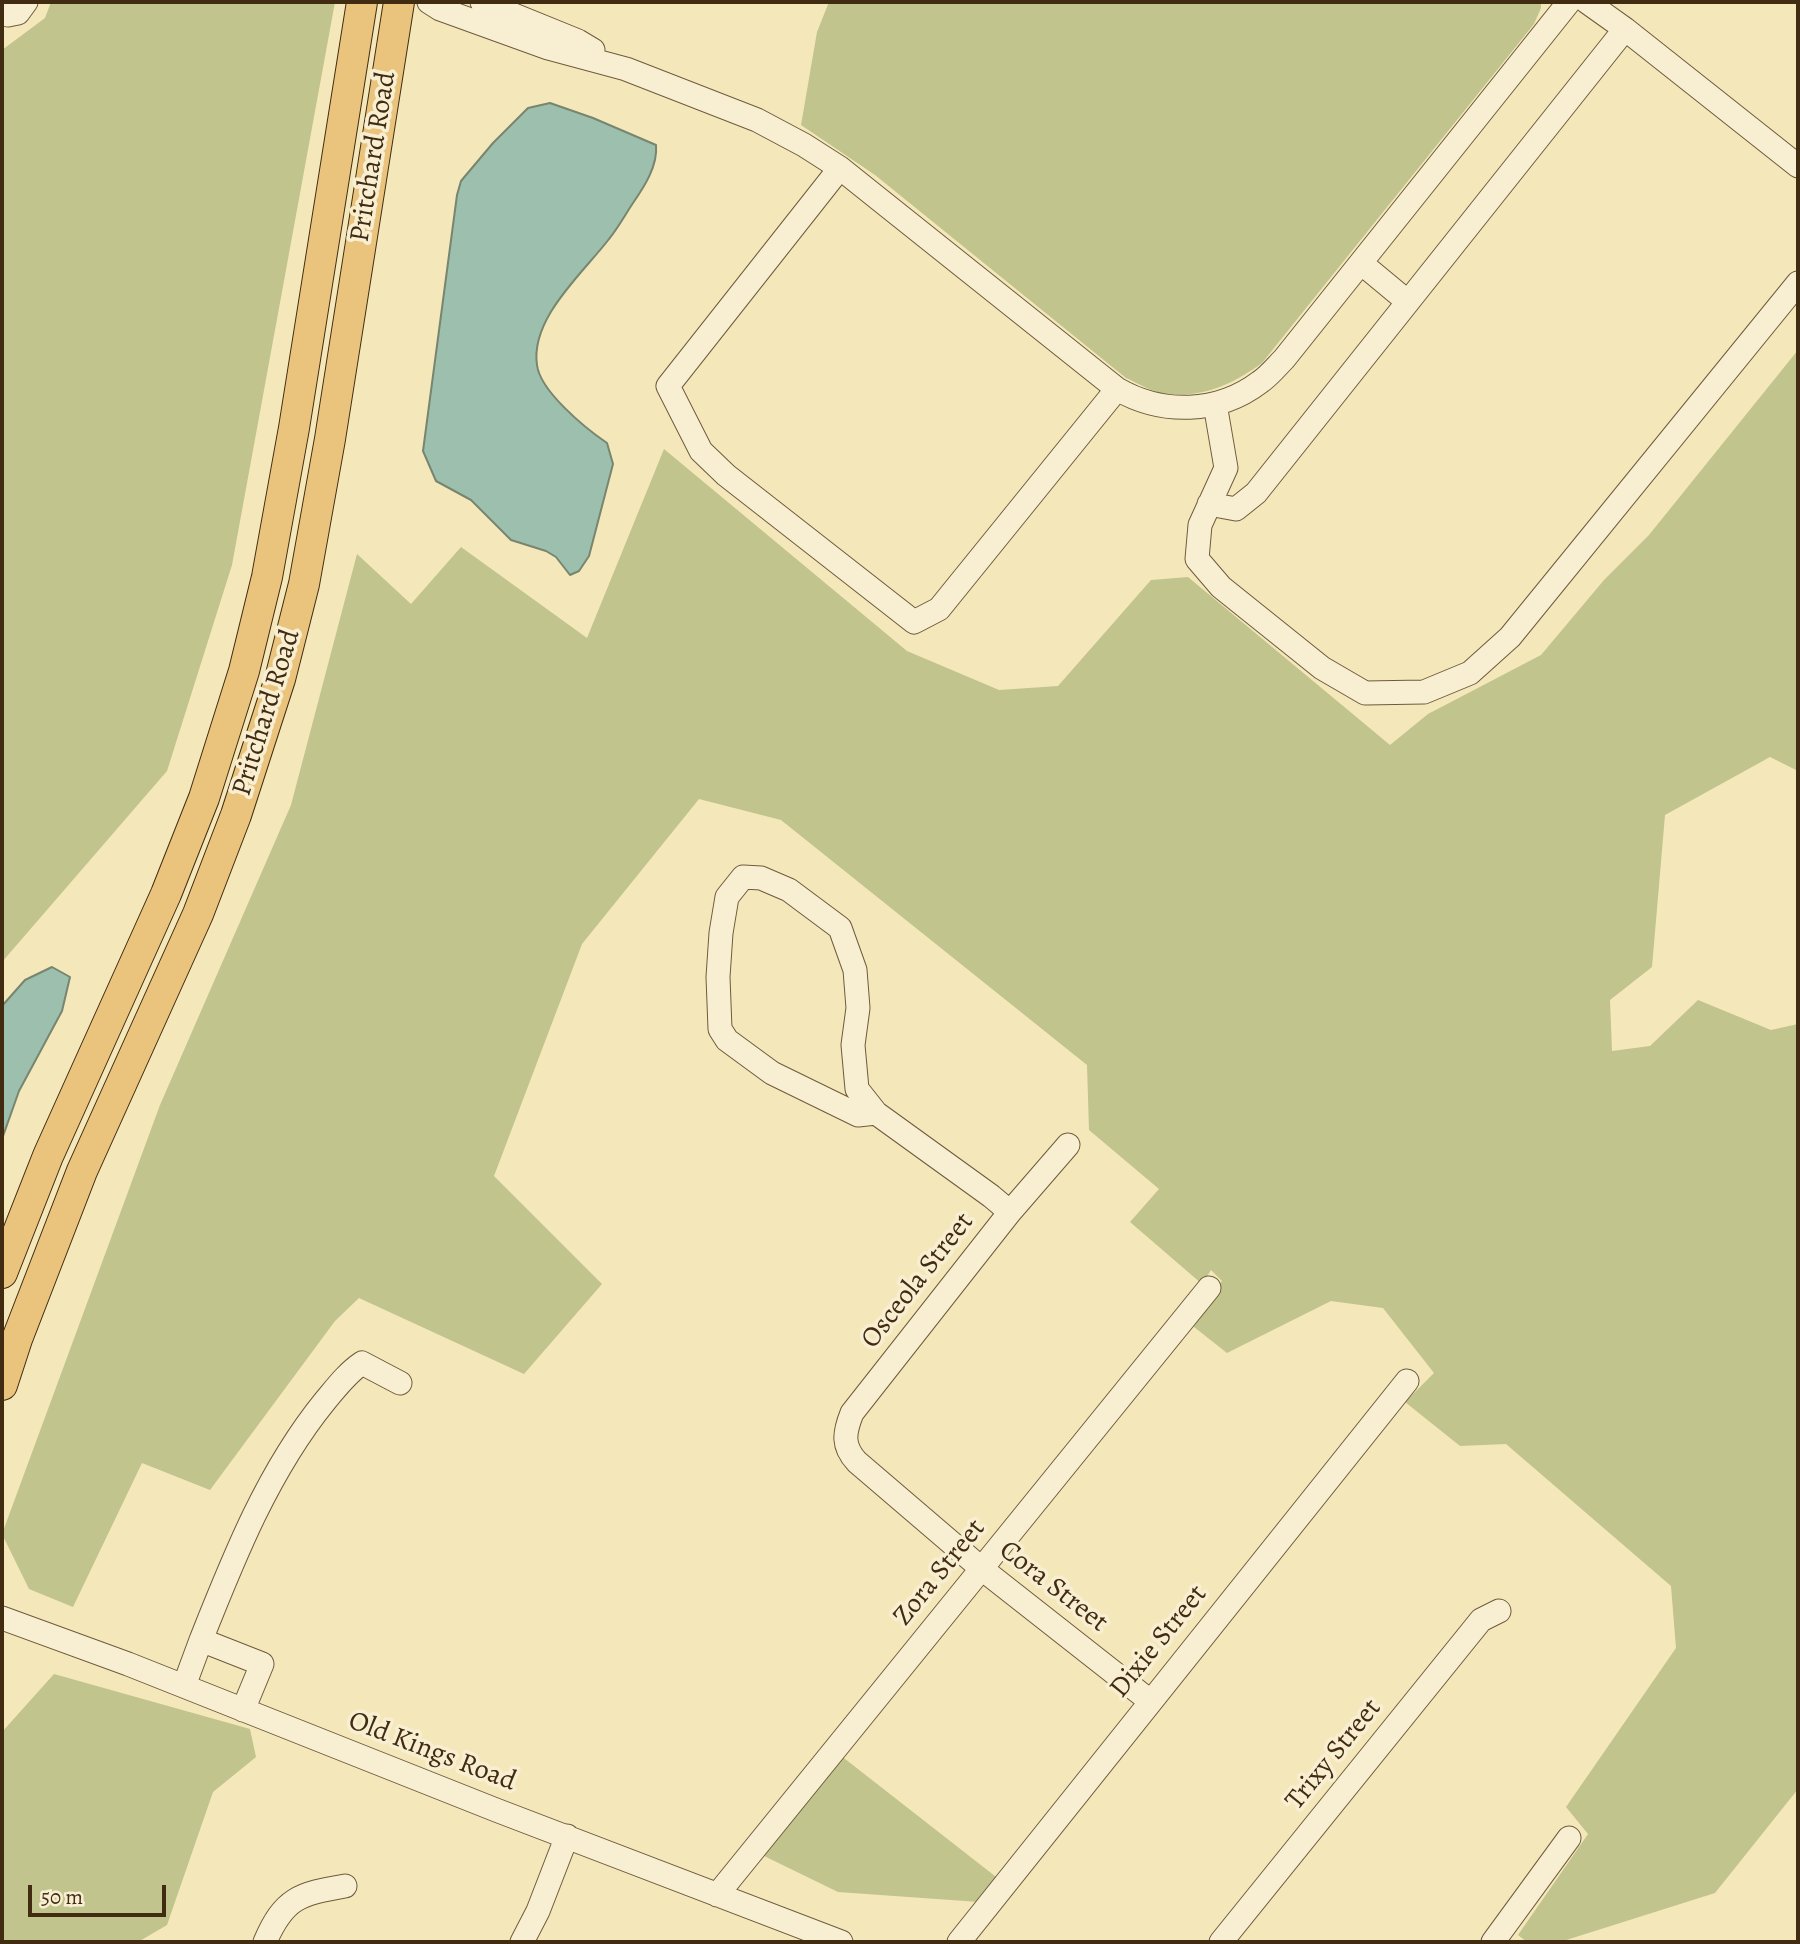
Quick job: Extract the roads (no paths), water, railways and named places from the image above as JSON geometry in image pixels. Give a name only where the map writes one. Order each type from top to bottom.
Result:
[{"type":"main road","name":"Pritchard Road","points":[[2,1273],[48,1156],[166,894],[204,798],[244,671],[267,577],[294,428],[362,2]]},
{"type":"main road","name":"Pritchard Road","points":[[2,1385],[16,1339],[82,1171],[198,914],[236,815],[280,679],[304,584],[330,439],[399,2]]},
{"type":"street","points":[[2,13],[18,13],[26,2]]},
{"type":"street","points":[[429,2],[440,9],[548,48],[626,69],[757,120],[804,145],[840,169],[1117,390],[1134,399],[1160,407],[1187,409],[1215,404],[1237,396],[1261,382],[1284,359],[1569,2]]},
{"type":"street","points":[[482,2],[578,41],[626,69]]},
{"type":"street","points":[[1587,2],[1798,166]]},
{"type":"street","points":[[1209,504],[1236,509],[1256,493],[1625,29]]},
{"type":"street","points":[[840,169],[668,386],[701,451],[726,475],[914,622],[939,609],[1117,390]]},
{"type":"street","points":[[1361,263],[1408,302]]},
{"type":"street","points":[[1215,404],[1226,468],[1200,525],[1197,559],[1220,587],[1322,668],[1365,693],[1424,692],[1471,673],[1510,637],[1798,283]]},
{"type":"street","points":[[876,1114],[858,1115],[772,1073],[727,1040],[720,1029],[720,933],[727,897],[743,877],[761,878],[789,890],[840,928],[855,970],[858,1008],[853,1045],[857,1089],[876,1114],[1010,1212]]},
{"type":"street","name":"Osceola Street","points":[[858,1462],[845,1445],[846,1427],[852,1413],[1010,1212],[1068,1145]]},
{"type":"street","name":"Zora Street","points":[[717,1895],[1209,1288]]},
{"type":"street","points":[[184,1686],[247,1529],[293,1446],[318,1409],[348,1374],[362,1363],[400,1383]]},
{"type":"street","name":"Dixie Street","points":[[959,1942],[1407,1381]]},
{"type":"street","name":"Cora Street","points":[[858,1462],[982,1569],[1150,1701]]},
{"type":"street","name":"Trixy Street","points":[[1221,1942],[1481,1620],[1499,1611]]},
{"type":"street","name":"Old Kings Road","points":[[2,1618],[184,1686],[841,1942]]},
{"type":"street","points":[[201,1640],[262,1664],[243,1710]]},
{"type":"street","points":[[522,1942],[538,1911],[566,1836]]},
{"type":"street","points":[[1493,1942],[1569,1838]]},
{"type":"street","points":[[265,1942],[280,1914],[295,1898],[345,1886]]}]
